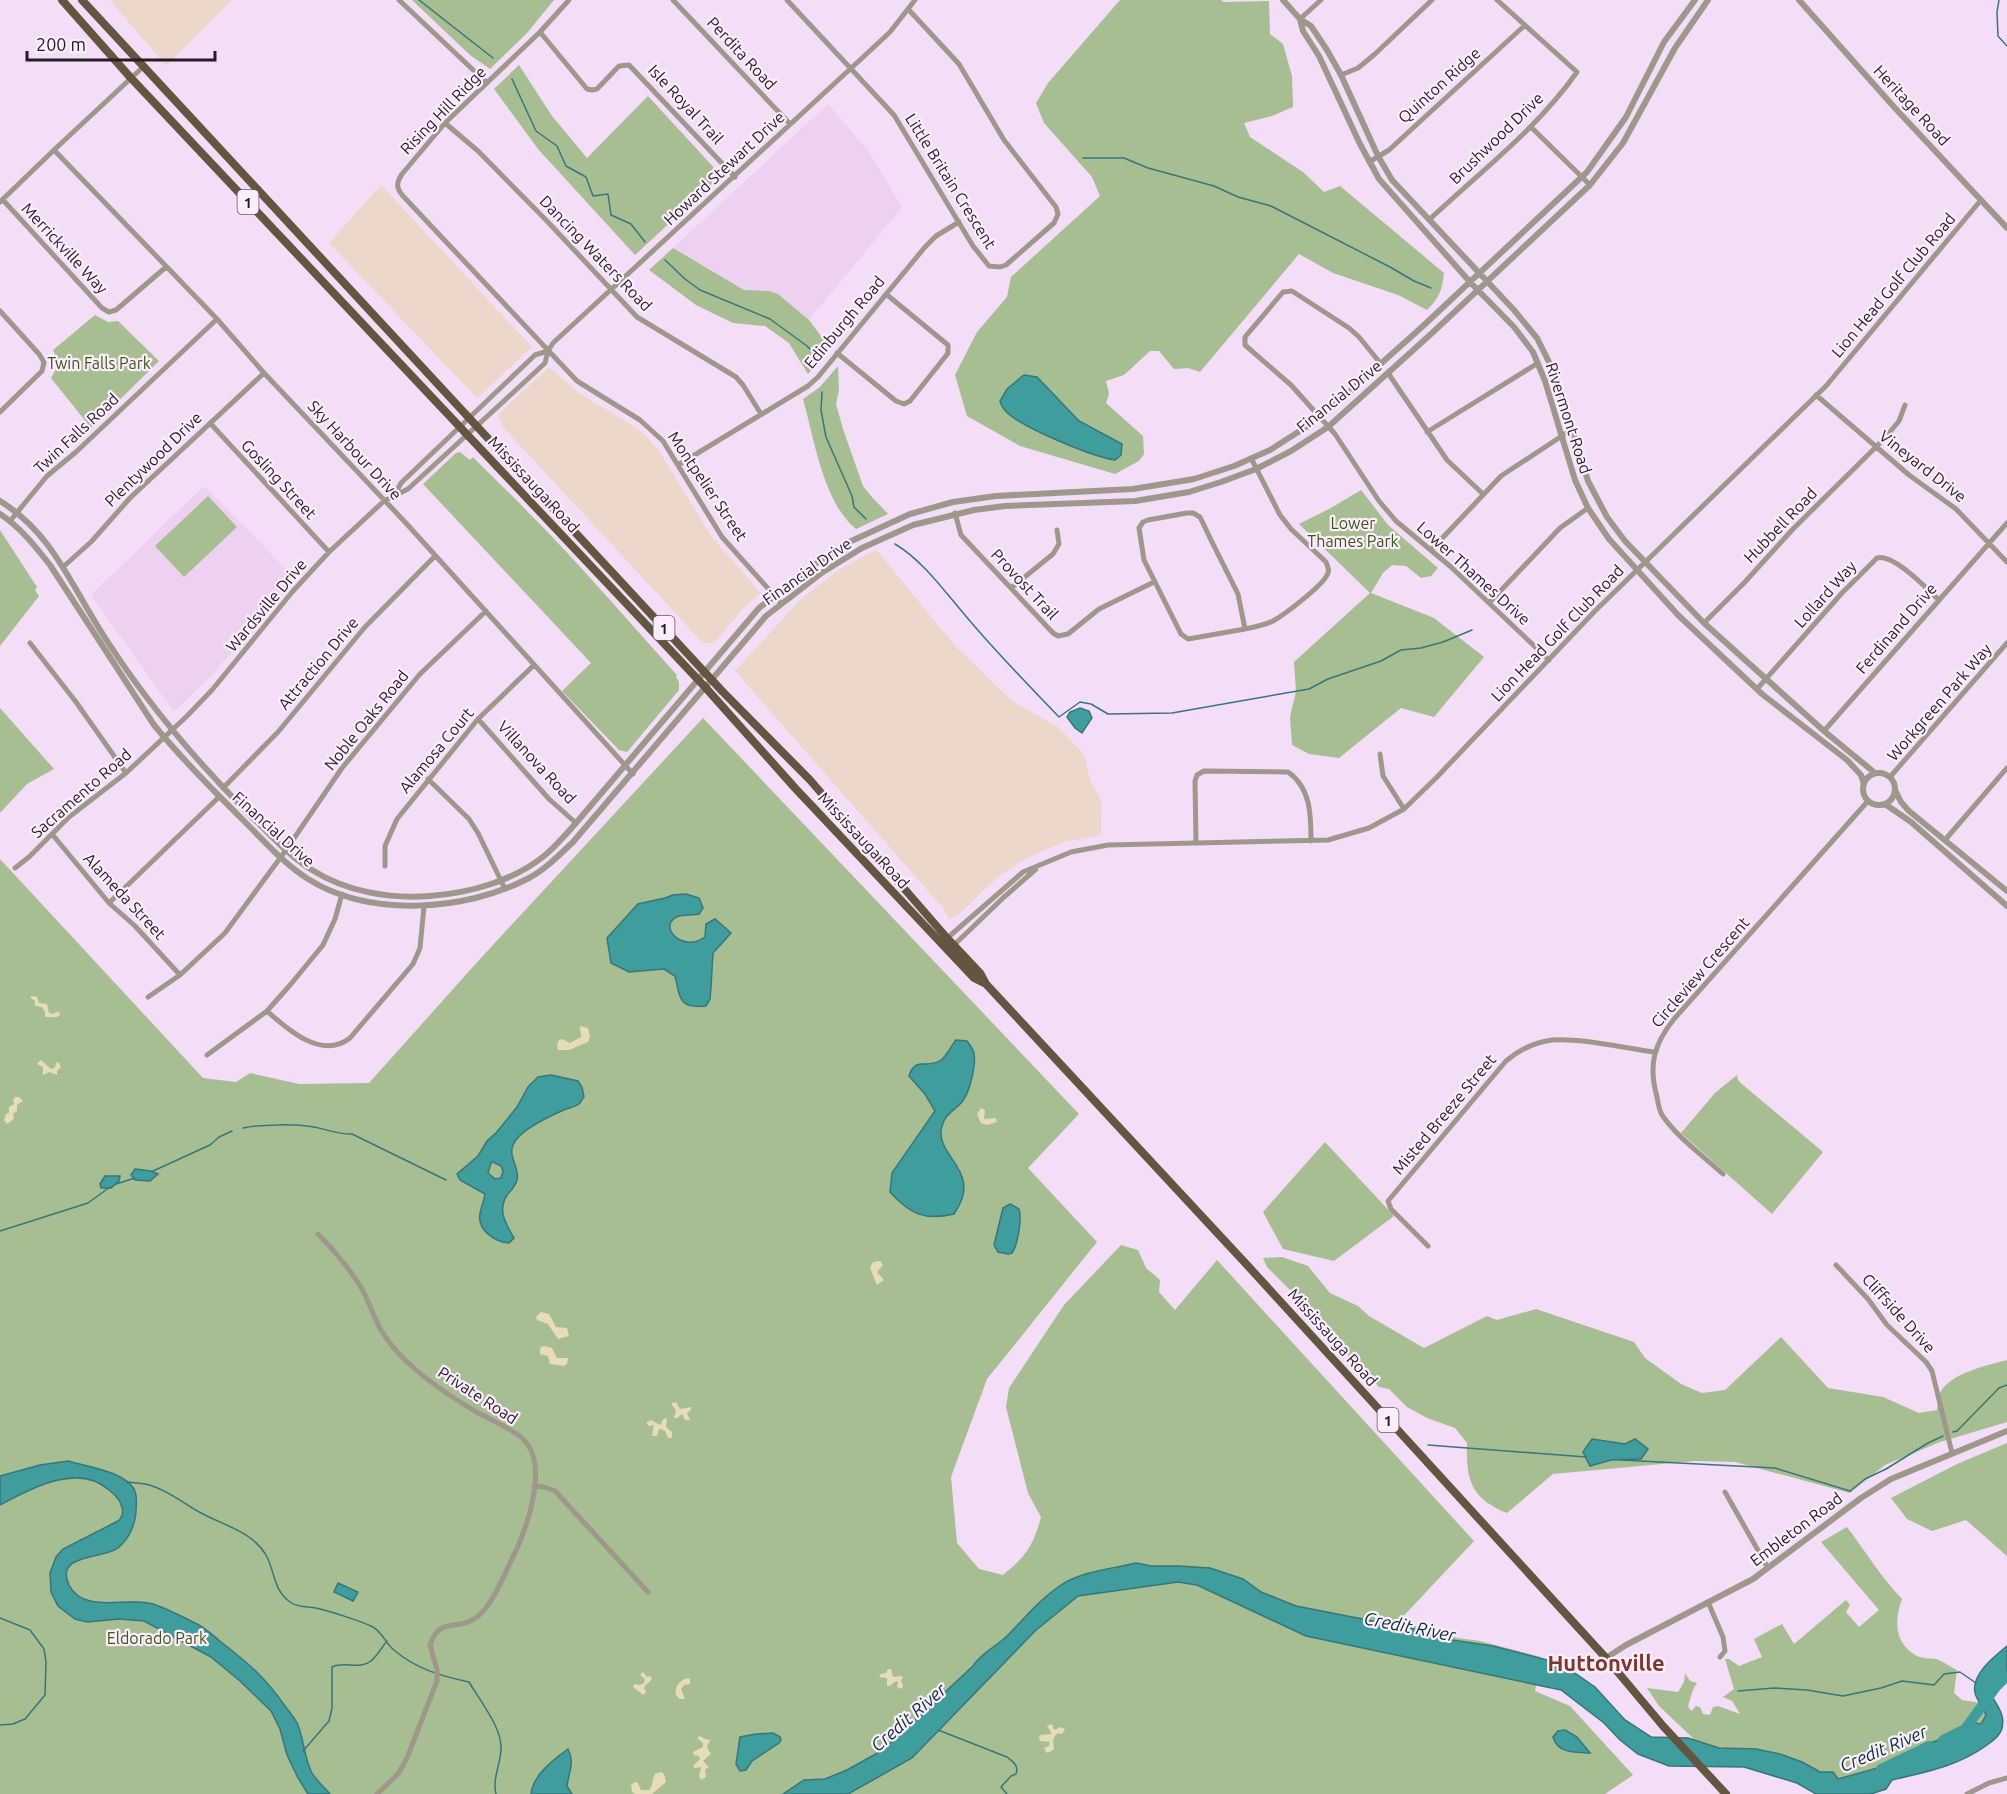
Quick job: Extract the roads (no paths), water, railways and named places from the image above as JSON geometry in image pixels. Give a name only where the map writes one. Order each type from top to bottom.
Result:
[{"type":"main road","name":"Mississauga Road","points":[[62,0],[130,78],[702,683],[795,789],[951,948],[980,973],[986,984],[1248,1266],[1606,1658],[1663,1726],[1726,1794]]},
{"type":"main road","name":"Mississauga Road","points":[[82,0],[708,676],[810,780],[944,941]]},
{"type":"street","points":[[399,0],[488,83]]},
{"type":"street","name":"Rising Hill Ridge","points":[[548,351],[398,189],[397,183],[445,123],[540,32],[569,0]]},
{"type":"street","name":"Perdita Road","points":[[673,0],[790,124]]},
{"type":"street","points":[[787,0],[851,68]]},
{"type":"street","name":"Howard Stewart Drive","points":[[467,435],[545,363],[553,343],[883,39],[915,0]]},
{"type":"street","name":"Rivermont Road","points":[[1283,0],[1300,19],[1311,26],[1341,75],[1378,156],[1392,180],[1532,330],[1548,357],[1558,384],[1584,472],[1601,507],[1625,541],[1704,623],[1875,774]]},
{"type":"street","points":[[1300,19],[1320,0]]},
{"type":"street","points":[[1341,75],[1358,68],[1375,54],[1432,0]]},
{"type":"street","name":"Brushwood Drive","points":[[1430,219],[1531,127],[1577,72],[1497,0]]},
{"type":"street","name":"Financial Drive","points":[[708,676],[759,608],[774,595],[816,563],[848,543],[894,521],[935,507],[996,496],[1146,488],[1194,479],[1251,458],[1278,445],[1320,418],[1382,364],[1582,178],[1626,117],[1664,42],[1695,0]]},
{"type":"street","name":"Financial Drive","points":[[0,501],[43,537],[98,626],[172,730],[223,788],[286,850],[313,870],[335,882],[381,895],[415,897],[466,891],[500,880],[526,868],[544,855],[576,823],[625,765],[766,616],[831,566],[862,548],[906,528],[955,513],[1005,506],[1147,499],[1205,487],[1257,469],[1328,427],[1590,185],[1623,143],[1675,48],[1708,0]]},
{"type":"street","name":"Heritage Road","points":[[1799,0],[1894,107],[2007,228]]},
{"type":"street","name":"Little Britain Crescent","points":[[851,68],[894,115],[982,259],[989,266],[1006,265],[1054,223],[1058,214],[1056,207],[1004,140],[959,64],[908,9]]},
{"type":"street","name":"Rivermont Road","points":[[1300,19],[1303,31],[1319,56],[1369,162],[1388,190],[1470,282],[1514,327],[1538,363],[1573,474],[1588,508],[1609,539],[1678,615],[1786,715],[1846,760],[1861,775],[1864,784]]},
{"type":"street","name":"Quinton Ridge","points":[[1369,162],[1389,150],[1524,26]]},
{"type":"street","name":"Isle Royal Trail","points":[[540,32],[587,89],[597,89],[619,66],[629,65],[735,177]]},
{"type":"street","points":[[1,201],[143,67]]},
{"type":"street","name":"Dancing Waters Road","points":[[445,123],[478,151],[645,323],[736,377],[762,414]]},
{"type":"street","points":[[1531,127],[1590,185]]},
{"type":"street","name":"Sky Harbour Drive","points":[[54,150],[217,319],[633,774]]},
{"type":"street","name":"Lion Head Golf Club Road","points":[[944,941],[1014,878],[1071,852],[1097,846],[1335,839],[1378,825],[1404,809],[1637,571],[1816,395],[1901,298],[1981,200]]},
{"type":"street","name":"Merrickville Way","points":[[1,201],[102,308],[109,312],[116,310],[166,267]]},
{"type":"street","name":"Edinburgh Road","points":[[678,465],[808,386],[818,377],[925,246],[936,236],[959,222]]},
{"type":"street","name":"Lower Thames Drive","points":[[1382,364],[1349,328],[1292,291],[1283,292],[1246,333],[1245,345],[1291,385],[1328,427],[1379,501],[1396,520],[1549,660]]},
{"type":"street","points":[[837,353],[896,402],[904,404],[910,401],[948,353],[948,345],[886,294]]},
{"type":"street","points":[[0,311],[44,362],[42,370],[0,412]]},
{"type":"street","name":"Twin Falls Road","points":[[10,521],[47,476],[76,452],[217,319]]},
{"type":"street","name":"Howard Stewart Drive","points":[[459,426],[535,355],[548,351]]},
{"type":"street","name":"Montpelier Street","points":[[548,351],[577,381],[651,428],[663,441],[722,537],[781,603]]},
{"type":"street","points":[[1427,432],[1538,363]]},
{"type":"street","name":"Plentywood Drive","points":[[63,567],[91,542],[130,498],[264,373]]},
{"type":"street","points":[[1388,373],[1447,460],[1483,494]]},
{"type":"street","name":"Vineyard Drive","points":[[1816,395],[1909,475],[1956,508],[2007,562]]},
{"type":"street","name":"Hubbell Road","points":[[1704,623],[1793,529],[1876,447],[1899,421],[1905,405]]},
{"type":"street","name":"Gosling Street","points":[[210,423],[329,552]]},
{"type":"street","name":"Wardsville Drive","points":[[394,495],[401,483],[459,426]]},
{"type":"street","points":[[1431,550],[1483,494],[1508,471],[1571,430]]},
{"type":"street","name":"Wardsville Drive","points":[[164,737],[212,690],[293,591],[329,552],[384,501],[408,489],[467,435]]},
{"type":"street","points":[[1245,629],[1238,594],[1197,514],[1187,513],[1148,520],[1140,524],[1139,533],[1142,555],[1184,638],[1193,639],[1245,629],[1280,617],[1322,582],[1329,568],[1280,515],[1251,458]]},
{"type":"street","points":[[1488,603],[1560,528],[1588,508]]},
{"type":"street","name":"Financial Drive","points":[[0,513],[32,543],[50,565],[164,737],[219,797],[281,857],[310,880],[342,894],[393,905],[423,906],[469,900],[505,889],[530,878],[573,842],[633,774],[702,683]]},
{"type":"street","name":"Provost Trail","points":[[955,513],[961,535],[1053,633],[1064,637],[1099,609],[1154,582]]},
{"type":"street","name":"Ferdinand Drive","points":[[1824,731],[2007,523]]},
{"type":"street","points":[[1011,588],[1053,554],[1059,544],[1057,530]]},
{"type":"street","name":"Attraction Drive","points":[[223,788],[278,732],[364,627],[435,556]]},
{"type":"street","name":"Lollard Way","points":[[1757,689],[1876,558],[1889,558],[1939,600]]},
{"type":"street","name":"Noble Oaks Road","points":[[148,997],[180,975],[225,933],[342,768],[420,674],[486,611]]},
{"type":"street","points":[[30,643],[76,702],[126,773]]},
{"type":"street","name":"Workgreen Park Way","points":[[1890,777],[2007,644]]},
{"type":"street","points":[[2002,650],[2007,655]]},
{"type":"street","name":"Alamosa Court","points":[[385,866],[385,846],[397,819],[478,719],[533,666]]},
{"type":"street","name":"Villanova Road","points":[[478,719],[549,799],[576,823]]},
{"type":"street","name":"Sacramento Road","points":[[15,868],[69,817],[126,773],[164,737]]},
{"type":"street","points":[[1380,754],[1383,776],[1404,809]]},
{"type":"street","points":[[1945,840],[2007,768]]},
{"type":"street","points":[[1196,843],[1195,781],[1197,775],[1204,771],[1288,771],[1302,784],[1306,795],[1311,814],[1311,841]]},
{"type":"street","points":[[1895,790],[1892,799],[1885,804],[1876,805],[1868,801],[1864,794],[1864,784],[1870,776],[1875,774],[1881,773],[1890,777],[1901,802],[1909,811],[2007,891],[1995,897]]},
{"type":"street","points":[[428,779],[469,819],[505,889]]},
{"type":"street","points":[[109,903],[219,797]]},
{"type":"street","name":"Circleview Crescent","points":[[1723,1174],[1677,1132],[1661,1112],[1653,1082],[1654,1052],[1674,1018],[1868,801]]},
{"type":"street","points":[[1885,804],[1911,822],[2007,906]]},
{"type":"street","name":"Alameda Street","points":[[52,834],[109,903],[135,926],[180,975]]},
{"type":"street","name":"Lion Head Golf Club Road","points":[[951,948],[998,902],[1040,866]]},
{"type":"street","points":[[207,1055],[267,1011],[291,984],[323,945],[335,919],[342,894]]},
{"type":"street","points":[[267,1011],[297,1036],[327,1047],[343,1044],[413,964],[420,948],[423,906]]},
{"type":"street","name":"Misted Breeze Street","points":[[1428,1246],[1391,1209],[1389,1201],[1506,1061],[1516,1053],[1550,1040],[1654,1052]]},
{"type":"street","name":"Private Road","points":[[318,1234],[331,1247],[364,1294],[384,1335],[413,1367],[474,1411],[522,1438],[536,1466],[527,1521],[514,1555],[496,1591],[479,1616],[471,1621],[444,1625],[435,1633],[430,1645],[437,1670],[437,1681],[407,1758],[398,1774],[377,1794]]},
{"type":"street","name":"Cliffside Drive","points":[[1836,1265],[1868,1299],[1887,1324],[1926,1362],[1932,1371],[1952,1453]]},
{"type":"street","name":"Embleton Road","points":[[1606,1658],[1768,1568],[1860,1498],[1891,1479],[2007,1431]]},
{"type":"street","points":[[534,1486],[544,1486],[555,1491],[648,1592]]},
{"type":"street","points":[[1725,1492],[1768,1568]]},
{"type":"street","points":[[1708,1602],[1723,1637],[1725,1651],[1720,1657]]},
{"type":"street","points":[[1967,1794],[1989,1783],[2007,1778]]},
{"type":"waterway","points":[[419,0],[493,58]]},
{"type":"waterway","points":[[1999,0],[1998,36],[2007,46]]},
{"type":"waterway","points":[[512,79],[536,131],[557,146],[566,166],[586,177],[593,196],[608,194],[611,215],[631,224],[645,242]]},
{"type":"waterway","points":[[1083,158],[1124,158],[1148,168],[1214,186],[1238,197],[1271,206],[1431,288]]},
{"type":"waterway","points":[[665,260],[700,290],[770,319],[817,356]]},
{"type":"waterway","points":[[822,392],[821,410],[826,437],[852,496],[854,507],[866,519]]},
{"type":"waterway","points":[[895,544],[926,569],[991,645],[1059,717],[1080,702],[1091,704],[1108,714],[1172,713],[1309,689],[1328,679],[1381,661],[1401,650],[1443,642],[1472,630]]},
{"type":"waterway","points":[[243,1128],[298,1125],[352,1134],[446,1180]]},
{"type":"waterway","points":[[153,1171],[210,1145],[219,1137],[232,1131]]},
{"type":"waterway","points":[[116,1184],[135,1178]]},
{"type":"waterway","points":[[0,1231],[88,1203],[110,1187]]},
{"type":"waterway","points":[[1953,1432],[1957,1431],[1999,1388],[2007,1385]]},
{"type":"waterway","points":[[1621,1460],[1775,1468],[1850,1491],[1865,1479],[1943,1436]]},
{"type":"waterway","points":[[1428,1445],[1586,1457]]},
{"type":"waterway","points":[[127,1482],[146,1484],[163,1490],[253,1540],[266,1555],[280,1592],[293,1604],[322,1609],[373,1627],[402,1657],[420,1667],[469,1682],[494,1723],[500,1740],[501,1754],[495,1782],[496,1794]]},
{"type":"waterway","points":[[0,1618],[30,1630],[44,1649],[46,1662],[45,1695],[25,1719],[13,1724],[0,1725]]},
{"type":"waterway","points":[[303,1751],[329,1721],[332,1708],[332,1667],[367,1664],[387,1641]]},
{"type":"waterway","points":[[1738,1691],[1774,1688],[1807,1690],[1843,1696],[1902,1681],[1934,1685],[1944,1674],[1960,1672],[1976,1683]]},
{"type":"waterway","name":"Credit River","points":[[1943,1740],[1965,1729],[2007,1676]]},
{"type":"waterway","points":[[938,1730],[1007,1757],[1013,1762],[1017,1768],[1016,1774],[1001,1787],[1007,1794]]},
{"type":"waterway","name":"Credit River","points":[[1881,1769],[1929,1746]]},
{"type":"district","name":"Huttonville","points":[[1606,1662]]},
{"type":"park label","name":"Twin Falls Park","points":[[99,363]]},
{"type":"park label","name":"Lower Thames Park","points":[[1353,532]]},
{"type":"park label","name":"Eldorado Park","points":[[157,1638]]}]
